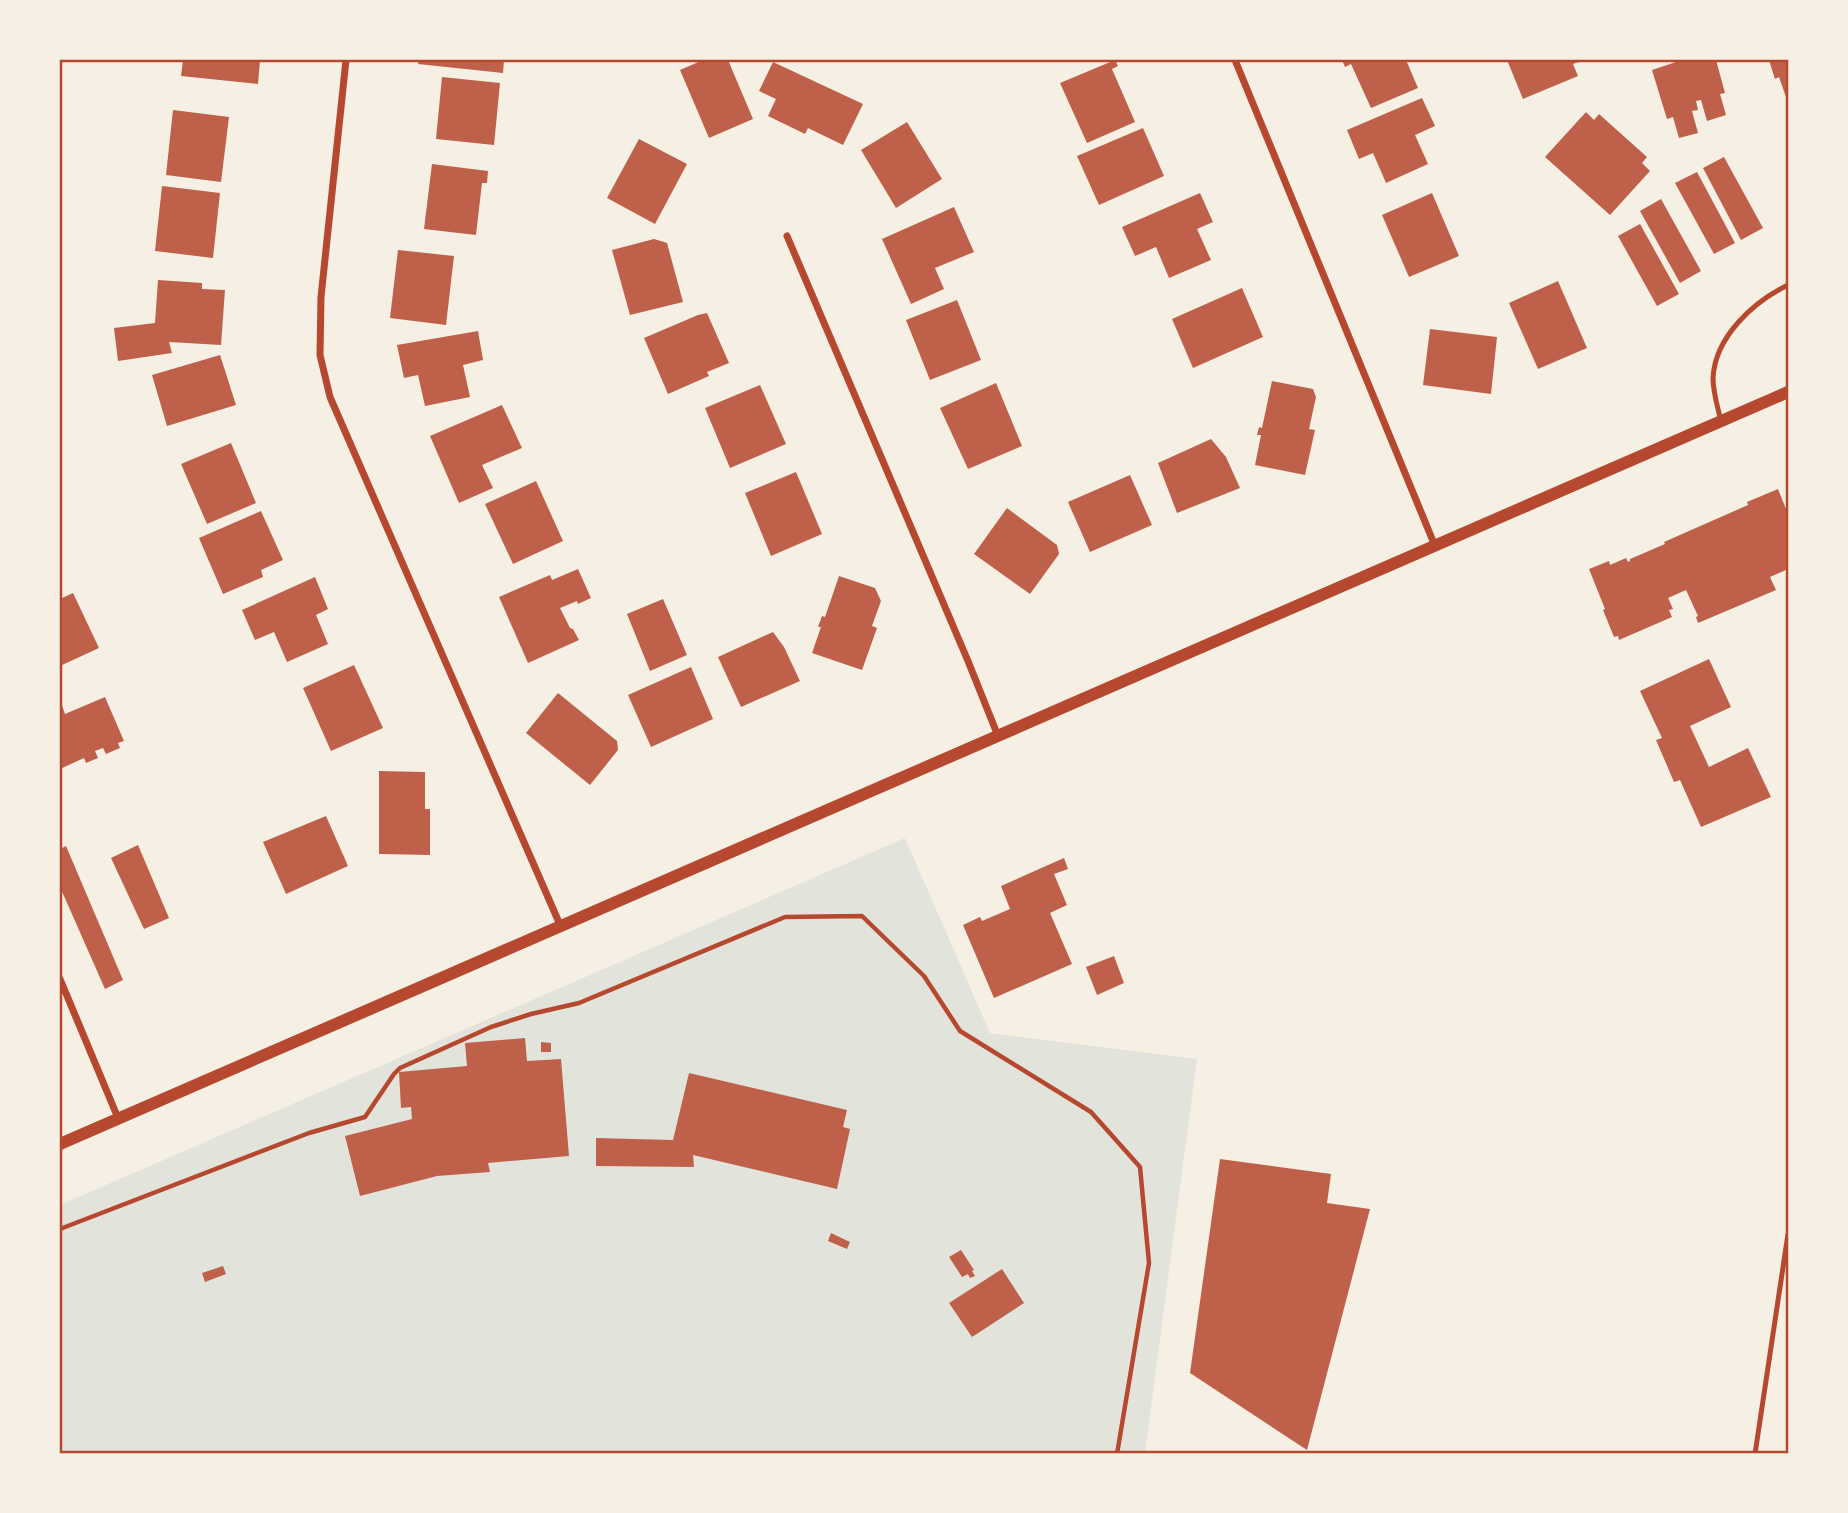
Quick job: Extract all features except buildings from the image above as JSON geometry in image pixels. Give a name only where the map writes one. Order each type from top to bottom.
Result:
[{"type":"street","points":[[346,60],[321,297],[320,355],[330,397],[561,927]]},
{"type":"street","points":[[1236,60],[1435,545]]},
{"type":"street","points":[[786,236],[963,648],[998,736]]},
{"type":"street","points":[[60,1143],[1788,392]]},
{"type":"street","points":[[60,979],[118,1118]]},
{"type":"lane","points":[[1721,421],[1713,377],[1723,347],[1744,315],[1765,298],[1788,285]]},
{"type":"lane","points":[[1755,1454],[1788,1234]]},
{"type":"path","points":[[60,1229],[309,1133],[365,1117],[400,1068],[491,1027],[579,1003],[785,917],[862,916],[924,976],[960,1031],[1091,1112],[1140,1167],[1149,1264],[1117,1454]]},
{"type":"shaded area","points":[[905,838],[990,1033],[1197,1059],[1145,1453],[60,1453],[60,1205]]}]
